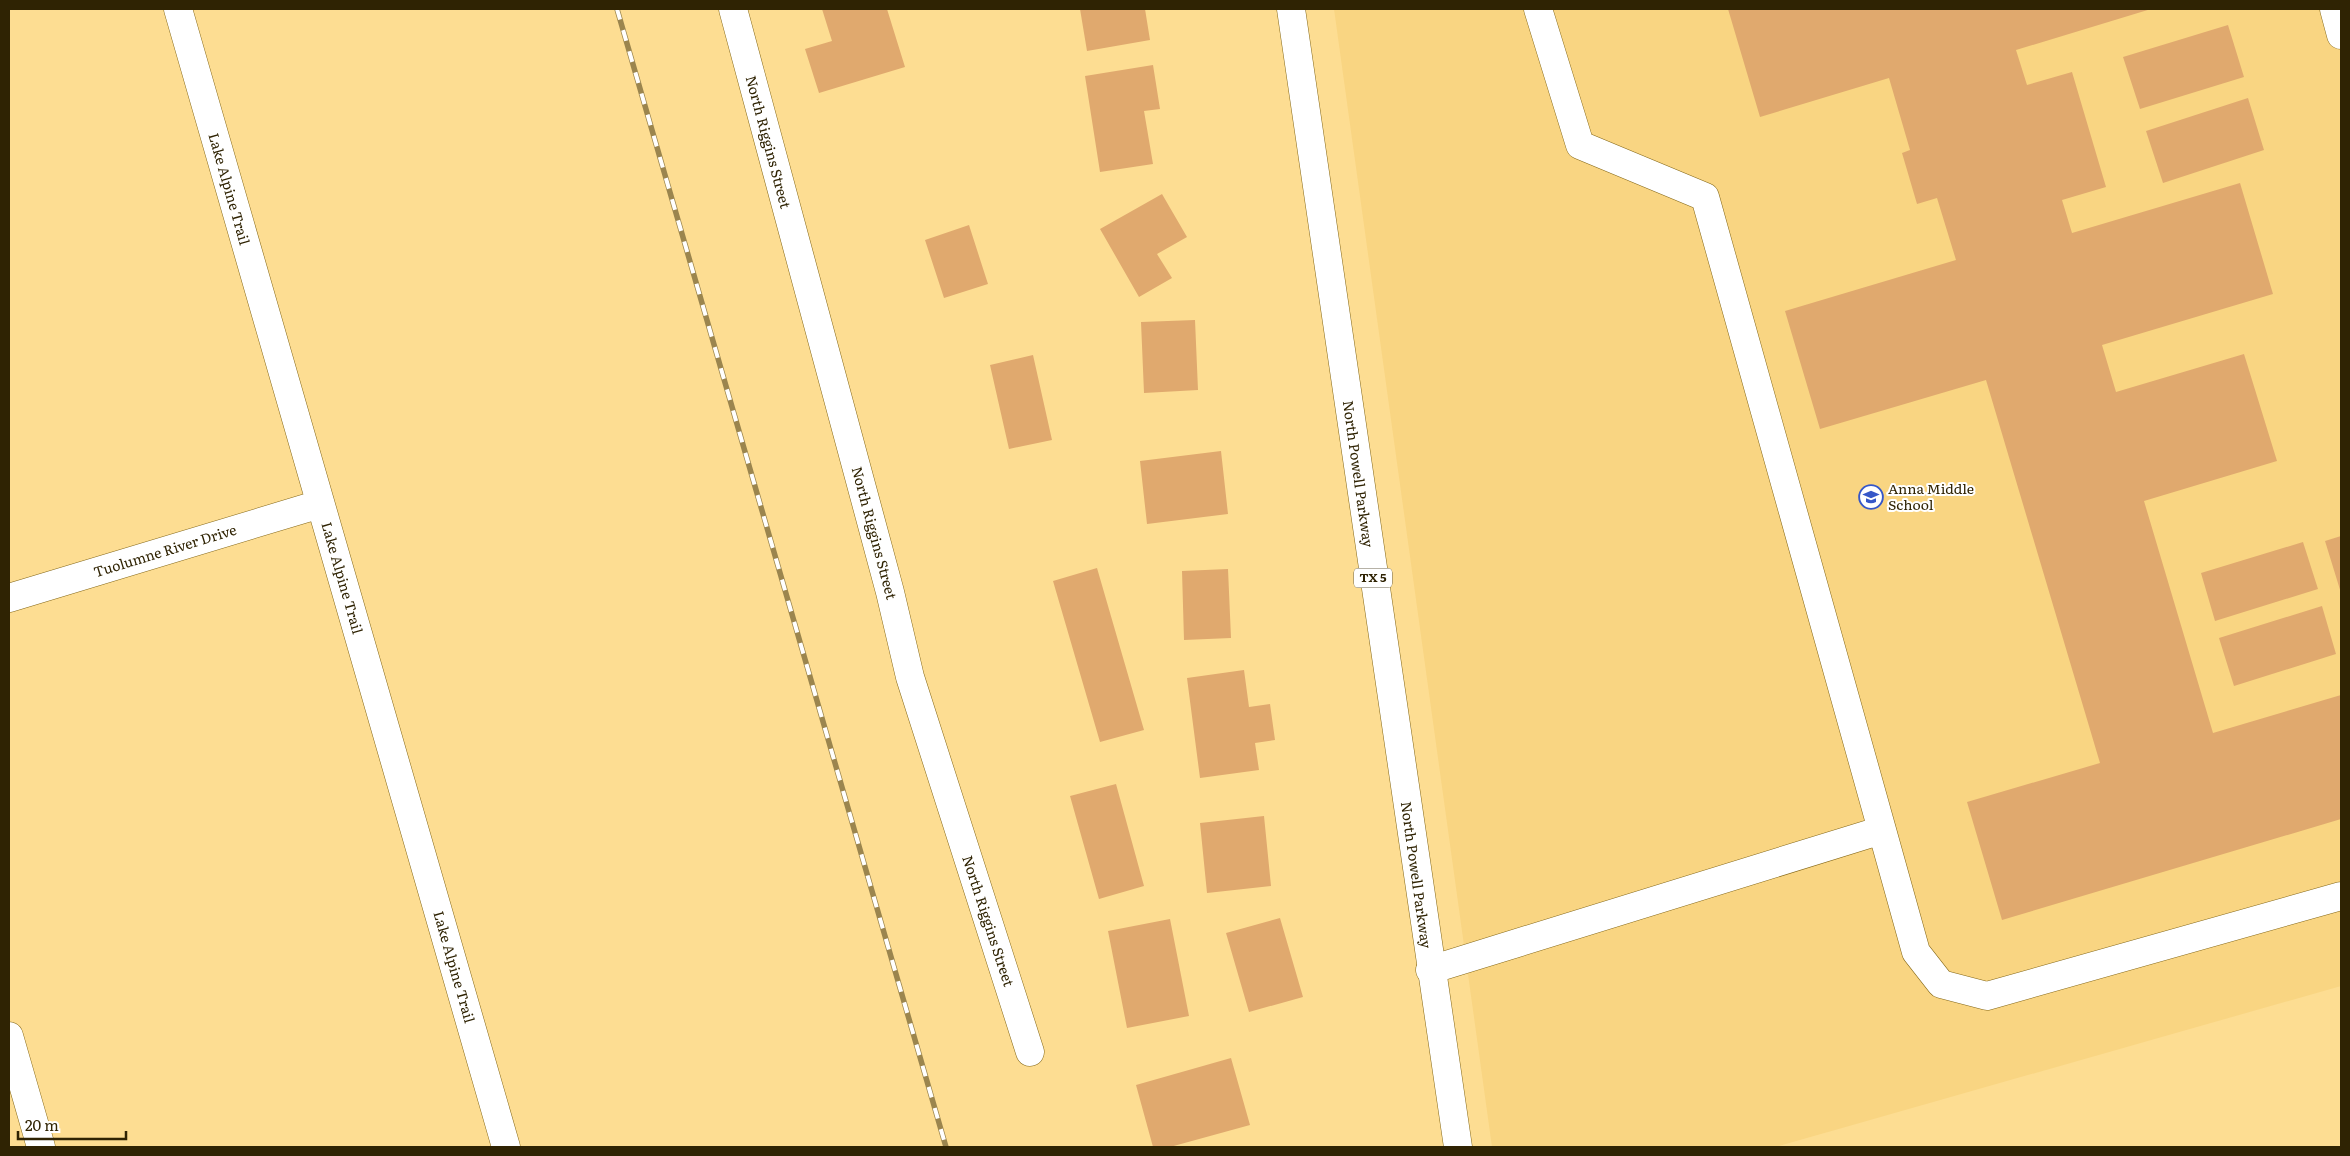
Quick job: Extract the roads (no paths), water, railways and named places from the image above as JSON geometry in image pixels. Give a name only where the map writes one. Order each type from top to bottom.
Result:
[{"type":"street","name":"Lake Alpine Trail","points":[[178,9],[506,1147]]},
{"type":"street","name":"North Riggins Street","points":[[733,9],[890,592],[910,677],[1030,1052]]},
{"type":"street","name":"North Powell Parkway","points":[[1291,9],[1430,970],[1458,1147]]},
{"type":"street","points":[[1538,9],[1580,145],[1705,197],[1916,952],[1941,984],[1988,996],[2341,896]]},
{"type":"street","points":[[2334,9],[2341,35]]},
{"type":"street","name":"Tuolumne River Drive","points":[[9,598],[320,504]]},
{"type":"street","points":[[1430,970],[1882,830]]},
{"type":"street","points":[[9,1036],[41,1147]]},
{"type":"railway","points":[[617,9],[946,1147]]},
{"type":"place","name":"Anna Middle School","points":[[1871,497]]}]
